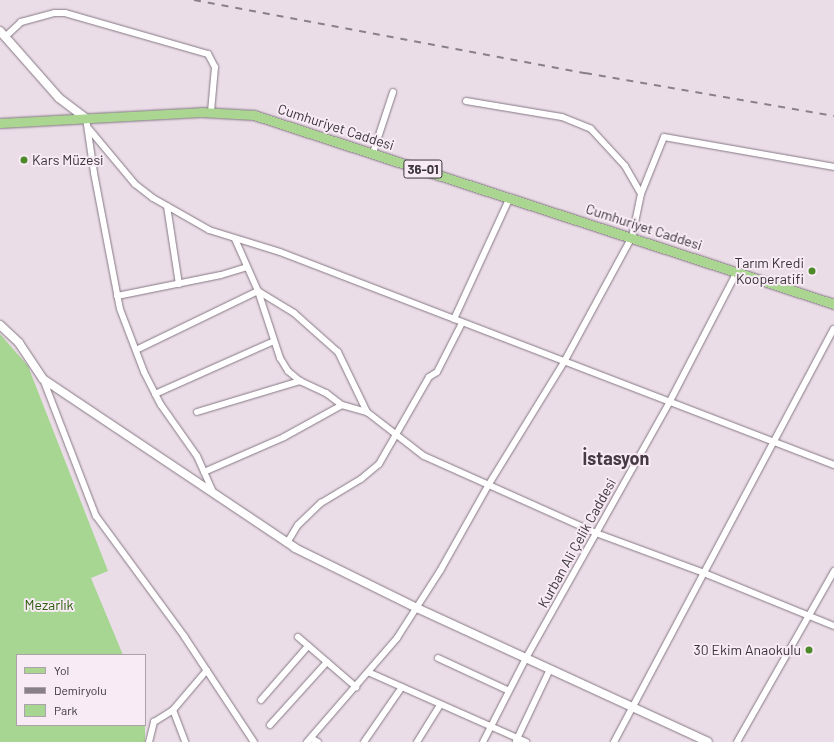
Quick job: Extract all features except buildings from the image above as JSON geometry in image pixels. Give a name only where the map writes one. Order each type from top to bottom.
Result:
[{"type":"main road","points":[[2,34],[58,98],[86,118]]},
{"type":"main road","name":"Cumhuriyet Caddesi","points":[[0,123],[211,112],[254,115],[510,197],[834,304]]},
{"type":"main road","points":[[0,325],[19,343],[42,379],[287,543],[416,608],[708,742]]},
{"type":"street","points":[[2,34],[21,22],[55,13],[65,13],[208,54],[216,67],[211,112]]},
{"type":"street","points":[[373,153],[393,92]]},
{"type":"street","points":[[466,101],[562,117],[592,129],[626,166],[640,194]]},
{"type":"street","points":[[86,118],[89,129],[94,173],[117,296],[136,350],[155,394],[196,456],[214,494]]},
{"type":"street","points":[[89,129],[135,184],[167,206],[209,230],[280,252],[669,403],[834,465]]},
{"type":"street","points":[[318,742],[309,740],[397,638],[564,362],[632,237],[640,194],[664,137],[834,167]]},
{"type":"street","points":[[454,320],[510,197]]},
{"type":"street","points":[[167,206],[179,284]]},
{"type":"street","points":[[235,239],[258,291],[274,341],[288,371],[300,381],[326,393],[342,405],[367,412],[424,456],[596,533],[704,573],[834,626]]},
{"type":"street","points":[[117,296],[221,275],[247,267]]},
{"type":"street","name":"Kurban Ali Çelik Caddesi","points":[[483,742],[526,658],[669,403],[737,272]]},
{"type":"street","points":[[136,350],[258,291]]},
{"type":"street","points":[[258,291],[294,313],[338,352],[367,412]]},
{"type":"street","points":[[287,543],[298,525],[321,503],[375,468],[389,450],[396,434],[429,377],[437,372],[462,323]]},
{"type":"street","points":[[614,742],[631,706],[775,442],[834,329]]},
{"type":"street","points":[[155,394],[274,341]]},
{"type":"street","points":[[42,379],[96,516],[207,670],[254,742]]},
{"type":"street","points":[[197,412],[300,381]]},
{"type":"street","points":[[204,472],[235,456],[284,437],[342,405]]},
{"type":"street","points":[[737,742],[834,571]]},
{"type":"street","points":[[298,637],[356,687]]},
{"type":"street","points":[[261,700],[308,646]]},
{"type":"street","points":[[438,658],[509,691]]},
{"type":"street","points":[[270,725],[327,662]]},
{"type":"street","points":[[516,740],[550,669]]},
{"type":"street","points":[[148,742],[154,722],[173,710],[207,670]]},
{"type":"street","points":[[368,672],[516,740],[526,742]]},
{"type":"street","points":[[364,742],[402,687]]},
{"type":"street","points":[[417,742],[440,705]]},
{"type":"street","points":[[173,710],[185,742]]},
{"type":"green space","name":"Mezarlık","points":[[0,334],[28,366],[108,571],[91,578],[123,654],[16,654],[16,726],[145,726],[145,742],[0,742]]},
{"type":"railway","points":[[194,0],[585,73],[834,116]]},
{"type":"place","name":"Kars Müzesi̇","points":[[24,160]]},
{"type":"place","name":"Tarım Kredi Kooperatifi","points":[[812,271]]},
{"type":"place","name":"30 Ekim Anaokulu","points":[[809,650]]},
{"type":"district","name":"İstasyon","points":[[616,458]]}]
